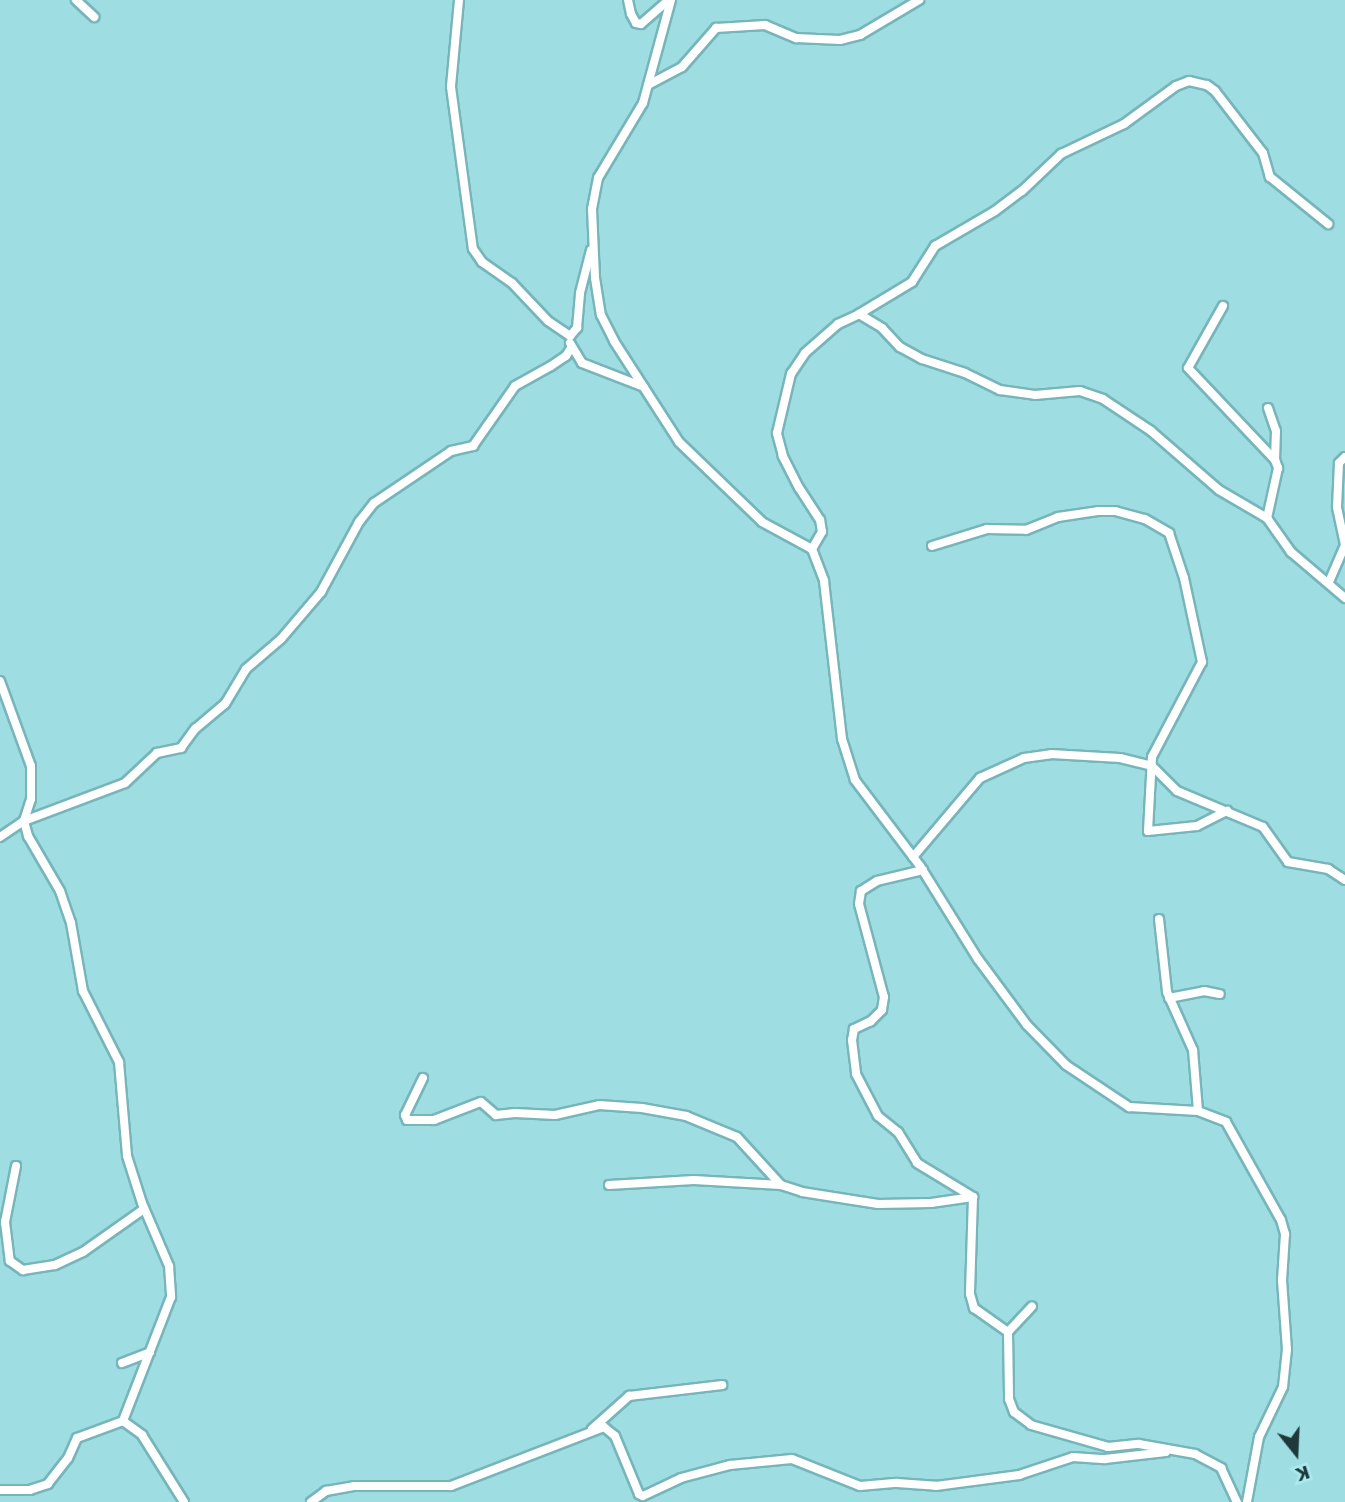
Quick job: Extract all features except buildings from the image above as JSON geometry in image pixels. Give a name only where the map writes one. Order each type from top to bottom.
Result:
[{"type":"street","points":[[76,0],[94,17]]},
{"type":"street","points":[[459,0],[451,87],[473,249],[482,262],[512,284],[548,321],[570,336]]},
{"type":"street","points":[[628,0],[631,14],[636,23],[641,24],[670,0]]},
{"type":"street","points":[[670,0],[643,103],[598,178],[592,209],[594,278],[601,315],[614,341],[680,442],[762,522],[812,549],[824,580],[837,704],[855,780],[923,870],[978,959],[1027,1025],[1066,1065],[1129,1107],[1198,1111],[1226,1122],[1281,1220],[1285,1234],[1282,1280],[1287,1349],[1283,1387],[1259,1437],[1247,1502]]},
{"type":"street","points":[[648,85],[682,67],[716,28],[765,24],[796,38],[840,40],[860,35],[919,0]]},
{"type":"street","points":[[812,549],[822,532],[820,520],[799,488],[783,456],[777,433],[791,374],[805,353],[838,324],[912,282],[935,246],[1013,198],[1060,153],[1124,124],[1176,86],[1189,81],[1207,85],[1215,91],[1263,153],[1269,177],[1328,224]]},
{"type":"street","points":[[0,837],[24,821],[125,783],[157,753],[181,748],[195,729],[225,704],[246,669],[281,639],[321,592],[359,522],[374,503],[452,451],[473,446],[515,386],[566,356],[570,348],[570,336],[577,328],[580,293],[593,240]]},
{"type":"street","points":[[1223,306],[1188,368],[1275,460]]},
{"type":"street","points":[[859,314],[882,328],[900,347],[922,359],[965,373],[1000,390],[1035,395],[1080,391],[1103,399],[1151,431],[1219,490],[1267,518],[1291,552],[1345,598]]},
{"type":"street","points":[[570,348],[582,363],[644,387]]},
{"type":"street","points":[[1267,518],[1278,468],[1275,460],[1276,431],[1268,408]]},
{"type":"street","points":[[1329,582],[1345,545],[1337,507],[1339,463],[1345,457]]},
{"type":"street","points":[[932,546],[987,529],[1026,530],[1058,517],[1098,511],[1115,511],[1145,519],[1168,533],[1184,578],[1202,662],[1152,757],[1148,831],[1197,826],[1227,811]]},
{"type":"street","points":[[0,681],[31,766],[31,799],[24,821],[28,836],[60,891],[71,923],[83,991],[119,1062],[127,1156],[144,1209],[169,1266],[171,1297],[123,1421],[77,1438],[68,1458],[48,1484],[30,1490],[0,1490]]},
{"type":"street","points":[[913,857],[981,778],[1024,758],[1051,754],[1120,758],[1152,766],[1177,791],[1263,827],[1288,862],[1328,869],[1345,880]]},
{"type":"street","points":[[923,870],[877,881],[861,891],[859,904],[884,997],[882,1010],[871,1021],[855,1029],[852,1040],[856,1074],[878,1116],[898,1132],[917,1163],[973,1197]]},
{"type":"street","points":[[1159,919],[1169,998],[1192,1050],[1198,1111]]},
{"type":"street","points":[[1169,998],[1204,992],[1220,994]]},
{"type":"street","points":[[423,1078],[405,1115],[407,1120],[435,1120],[481,1102],[496,1115],[514,1112],[555,1115],[600,1105],[642,1108],[686,1116],[737,1137],[780,1185]]},
{"type":"street","points":[[16,1167],[5,1222],[10,1261],[23,1269],[55,1265],[83,1252],[144,1209]]},
{"type":"street","points":[[610,1185],[694,1180],[780,1185],[802,1192],[878,1204],[931,1203],[973,1197]]},
{"type":"street","points":[[973,1197],[970,1294],[974,1308],[1008,1332]]},
{"type":"street","points":[[1032,1306],[1008,1332],[1009,1399],[1014,1412],[1031,1425],[1108,1447],[1139,1444],[1195,1454],[1222,1468],[1237,1502]]},
{"type":"street","points":[[122,1363],[150,1352]]},
{"type":"street","points":[[588,1433],[629,1396],[722,1385]]},
{"type":"street","points":[[123,1421],[142,1435],[184,1502]]},
{"type":"street","points":[[311,1502],[326,1491],[355,1486],[451,1486],[608,1427],[615,1436],[639,1494],[643,1496],[681,1478],[730,1465],[784,1459],[792,1459],[860,1486],[897,1483],[936,1486],[1019,1475],[1073,1457],[1105,1459],[1169,1452],[1171,1448]]}]
